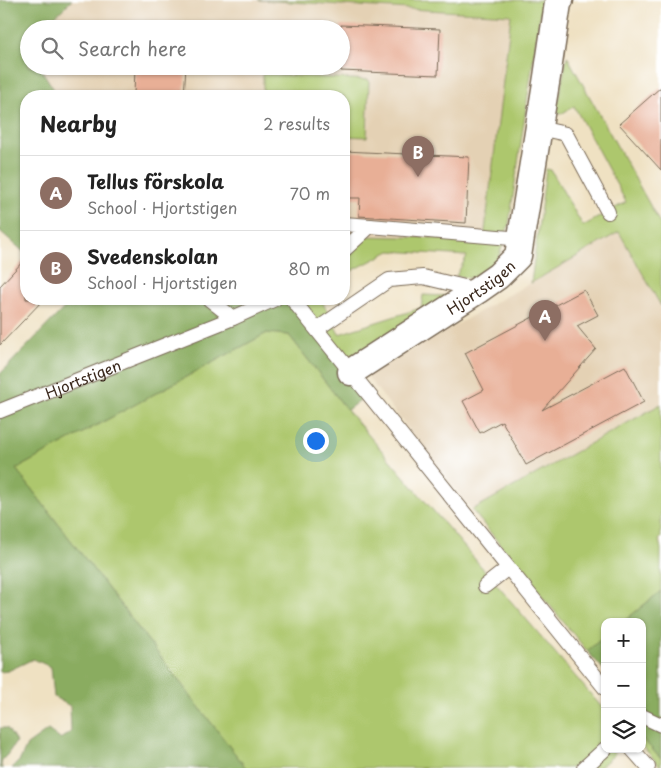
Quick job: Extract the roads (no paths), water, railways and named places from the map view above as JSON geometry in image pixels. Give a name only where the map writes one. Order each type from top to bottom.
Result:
[{"type":"street","name":"Hjortstigen","points":[[351,372],[478,290],[498,276],[518,256],[560,0]]},
{"type":"lane","points":[[539,128],[566,134],[608,212]]},
{"type":"lane","points":[[350,224],[521,239]]},
{"type":"lane","points":[[350,244],[370,226]]},
{"type":"lane","points":[[317,329],[389,280],[423,277],[478,290]]},
{"type":"lane","points":[[217,305],[233,318]]},
{"type":"lane","name":"Hjortstigen","points":[[0,411],[262,305]]},
{"type":"lane","points":[[297,305],[601,683]]},
{"type":"lane","points":[[484,586],[508,568]]},
{"type":"lane","points":[[646,718],[661,725]]},
{"type":"lane","points":[[584,768],[601,753]]},
{"type":"lane","points":[[636,753],[648,766]]},
{"type":"place","name":"Svedenskolan","points":[[418,177]]},
{"type":"place","name":"Tellus förskola","points":[[545,341]]}]
